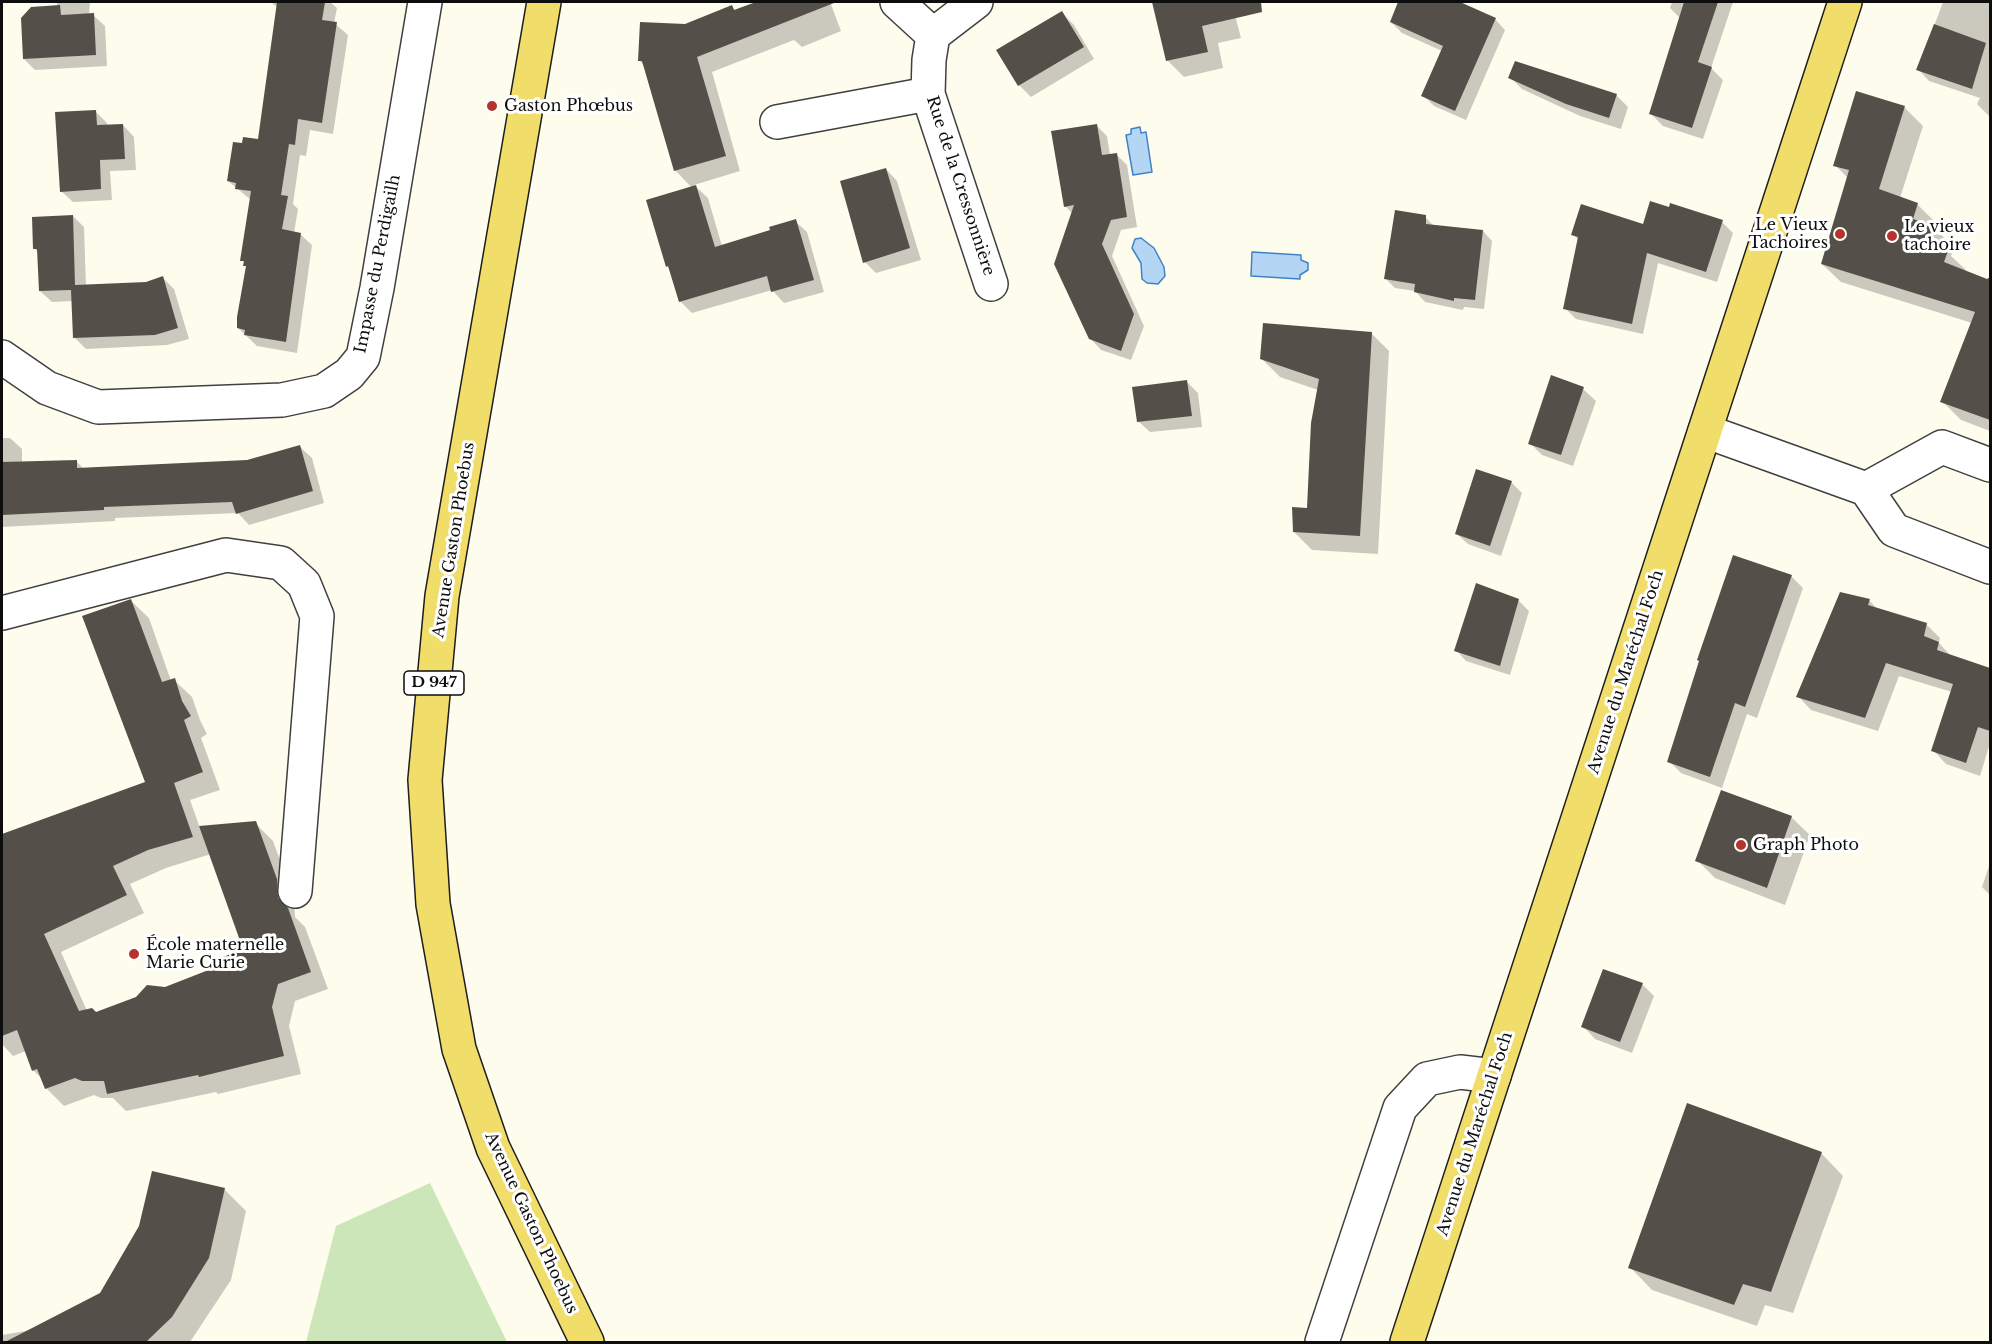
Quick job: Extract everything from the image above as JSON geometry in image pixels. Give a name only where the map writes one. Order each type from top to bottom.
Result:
[{"type":"main road","name":"Avenue Gaston Phoebus","points":[[544,2],[442,596],[425,780],[433,904],[459,1049],[493,1148],[587,1342]]},
{"type":"main road","name":"Avenue du Maréchal Foch","points":[[1407,1342],[1845,2]]},
{"type":"street","name":"Impasse du Perdigailh","points":[[2,357],[47,388],[98,407],[282,400],[324,391],[349,374],[363,357],[377,288],[425,2]]},
{"type":"street","points":[[897,2],[933,34],[976,2]]},
{"type":"street","name":"Rue de la Cressonnière","points":[[933,34],[929,60],[928,94],[991,284]]},
{"type":"street","points":[[777,122],[928,94]]},
{"type":"street","points":[[1705,431],[1866,489],[1894,530],[1990,567]]},
{"type":"street","points":[[1866,489],[1942,447],[1990,465]]},
{"type":"street","points":[[2,614],[226,555],[281,563],[304,584],[317,616],[295,891]]},
{"type":"street","points":[[1322,1342],[1400,1108],[1427,1079],[1461,1072],[1494,1076]]},
{"type":"green space","points":[[430,1183],[507,1342],[306,1342],[336,1226]]},
{"type":"water","points":[[1140,127],[1141,133],[1146,132],[1152,172],[1133,175],[1126,135],[1131,134],[1131,129]]},
{"type":"water","points":[[1141,238],[1154,248],[1164,267],[1165,276],[1158,284],[1147,283],[1142,279],[1141,263],[1132,248],[1135,239]]},
{"type":"water","points":[[1252,252],[1301,255],[1301,260],[1308,263],[1308,270],[1300,275],[1300,279],[1251,276]]},
{"type":"building","points":[[277,2],[325,2],[322,20],[337,22],[322,123],[298,119],[295,145],[289,144],[281,195],[288,196],[282,229],[301,233],[286,342],[244,335],[245,330],[237,328],[246,266],[243,266],[244,261],[240,261],[251,191],[235,189],[236,183],[227,181],[233,142],[242,143],[243,137],[258,139]]},
{"type":"building","points":[[756,2],[834,3],[697,57],[726,156],[674,171],[642,61],[638,61],[640,22],[685,24],[732,5],[734,10]]},
{"type":"building","points":[[1152,2],[1261,2],[1262,12],[1202,26],[1208,52],[1166,61]]},
{"type":"building","points":[[1398,2],[1460,2],[1496,18],[1455,111],[1421,96],[1443,46],[1390,22]]},
{"type":"building","points":[[1684,2],[1718,2],[1698,62],[1712,67],[1692,128],[1649,114]]},
{"type":"building","points":[[60,5],[61,15],[94,13],[96,55],[23,59],[21,18],[31,7]]},
{"type":"building","points":[[1062,11],[1084,47],[1018,86],[996,50]]},
{"type":"building","points":[[1934,24],[1986,43],[1972,89],[1916,70]]},
{"type":"building","points":[[1515,61],[1617,94],[1609,118],[1566,104],[1508,78]]},
{"type":"building","points":[[1856,91],[1905,106],[1879,189],[1918,203],[1913,219],[1936,227],[1931,244],[1948,251],[1944,262],[1987,279],[1990,277],[1990,420],[1940,402],[1975,312],[1821,264],[1849,170],[1833,166]]},
{"type":"building","points":[[96,110],[97,125],[123,124],[125,159],[100,160],[101,189],[60,192],[55,112]]},
{"type":"building","points":[[1097,124],[1102,155],[1117,153],[1127,217],[1111,220],[1102,244],[1134,314],[1121,351],[1089,339],[1054,264],[1074,205],[1064,207],[1051,131]]},
{"type":"building","points":[[886,168],[910,248],[863,263],[840,181]]},
{"type":"building","points":[[696,185],[715,247],[770,230],[769,227],[796,219],[814,280],[771,292],[767,276],[679,302],[646,200]]},
{"type":"building","points":[[1650,201],[1669,207],[1670,203],[1723,220],[1706,272],[1647,253],[1632,324],[1563,309],[1578,237],[1571,235],[1581,204],[1643,224]]},
{"type":"building","points":[[1395,210],[1426,215],[1426,224],[1483,230],[1475,300],[1454,298],[1454,301],[1414,292],[1415,284],[1384,279]]},
{"type":"building","points":[[73,215],[75,285],[146,282],[163,276],[178,328],[155,335],[73,338],[71,290],[39,291],[37,249],[33,249],[32,217]]},
{"type":"building","points":[[1263,323],[1372,332],[1360,536],[1293,532],[1292,507],[1307,508],[1311,423],[1319,379],[1260,359]]},
{"type":"building","points":[[1551,375],[1584,387],[1561,455],[1528,444]]},
{"type":"building","points":[[1187,380],[1192,416],[1137,422],[1132,387]]},
{"type":"building","points":[[300,445],[313,491],[236,514],[232,502],[104,507],[104,510],[2,515],[2,462],[77,460],[77,468],[247,460]]},
{"type":"building","points":[[1476,469],[1512,481],[1490,546],[1455,534]]},
{"type":"building","points":[[1733,555],[1792,575],[1745,707],[1735,703],[1710,777],[1667,762],[1699,661],[1697,660]]},
{"type":"building","points":[[1476,583],[1519,599],[1500,666],[1454,651]]},
{"type":"building","points":[[1840,592],[1870,599],[1868,605],[1927,623],[1924,636],[1939,642],[1937,650],[1990,668],[1990,731],[1978,727],[1966,763],[1931,751],[1953,684],[1886,663],[1865,718],[1796,697]]},
{"type":"building","points":[[131,599],[162,682],[175,678],[182,701],[191,716],[184,720],[203,772],[174,783],[193,837],[148,850],[113,866],[127,895],[44,934],[79,1011],[92,1008],[96,1012],[136,997],[147,985],[165,987],[206,971],[216,960],[243,949],[199,826],[256,821],[277,879],[278,898],[288,908],[311,972],[278,984],[272,1007],[284,1056],[199,1077],[198,1075],[107,1094],[104,1081],[82,1081],[75,1078],[45,1089],[37,1069],[32,1071],[17,1030],[2,1036],[2,834],[145,782],[82,616]]},
{"type":"building","name":"Graph Photo","points":[[1721,790],[1792,816],[1767,888],[1695,861]]},
{"type":"building","points":[[1603,969],[1643,983],[1620,1042],[1581,1027]]},
{"type":"building","points":[[1687,1103],[1822,1152],[1771,1292],[1743,1284],[1734,1305],[1628,1268]]},
{"type":"building","points":[[152,1171],[225,1188],[209,1258],[172,1317],[146,1342],[5,1342],[100,1293],[139,1226]]},
{"type":"place","name":"Gaston Phœbus","points":[[492,106]]},
{"type":"place","name":"Le Vieux Tachoires","points":[[1840,234]]},
{"type":"place","name":"Le vieux tachoire","points":[[1892,236]]},
{"type":"place","name":"Graph Photo","points":[[1741,845]]},
{"type":"place","name":"École maternelle Marie Curie","points":[[134,954]]}]
